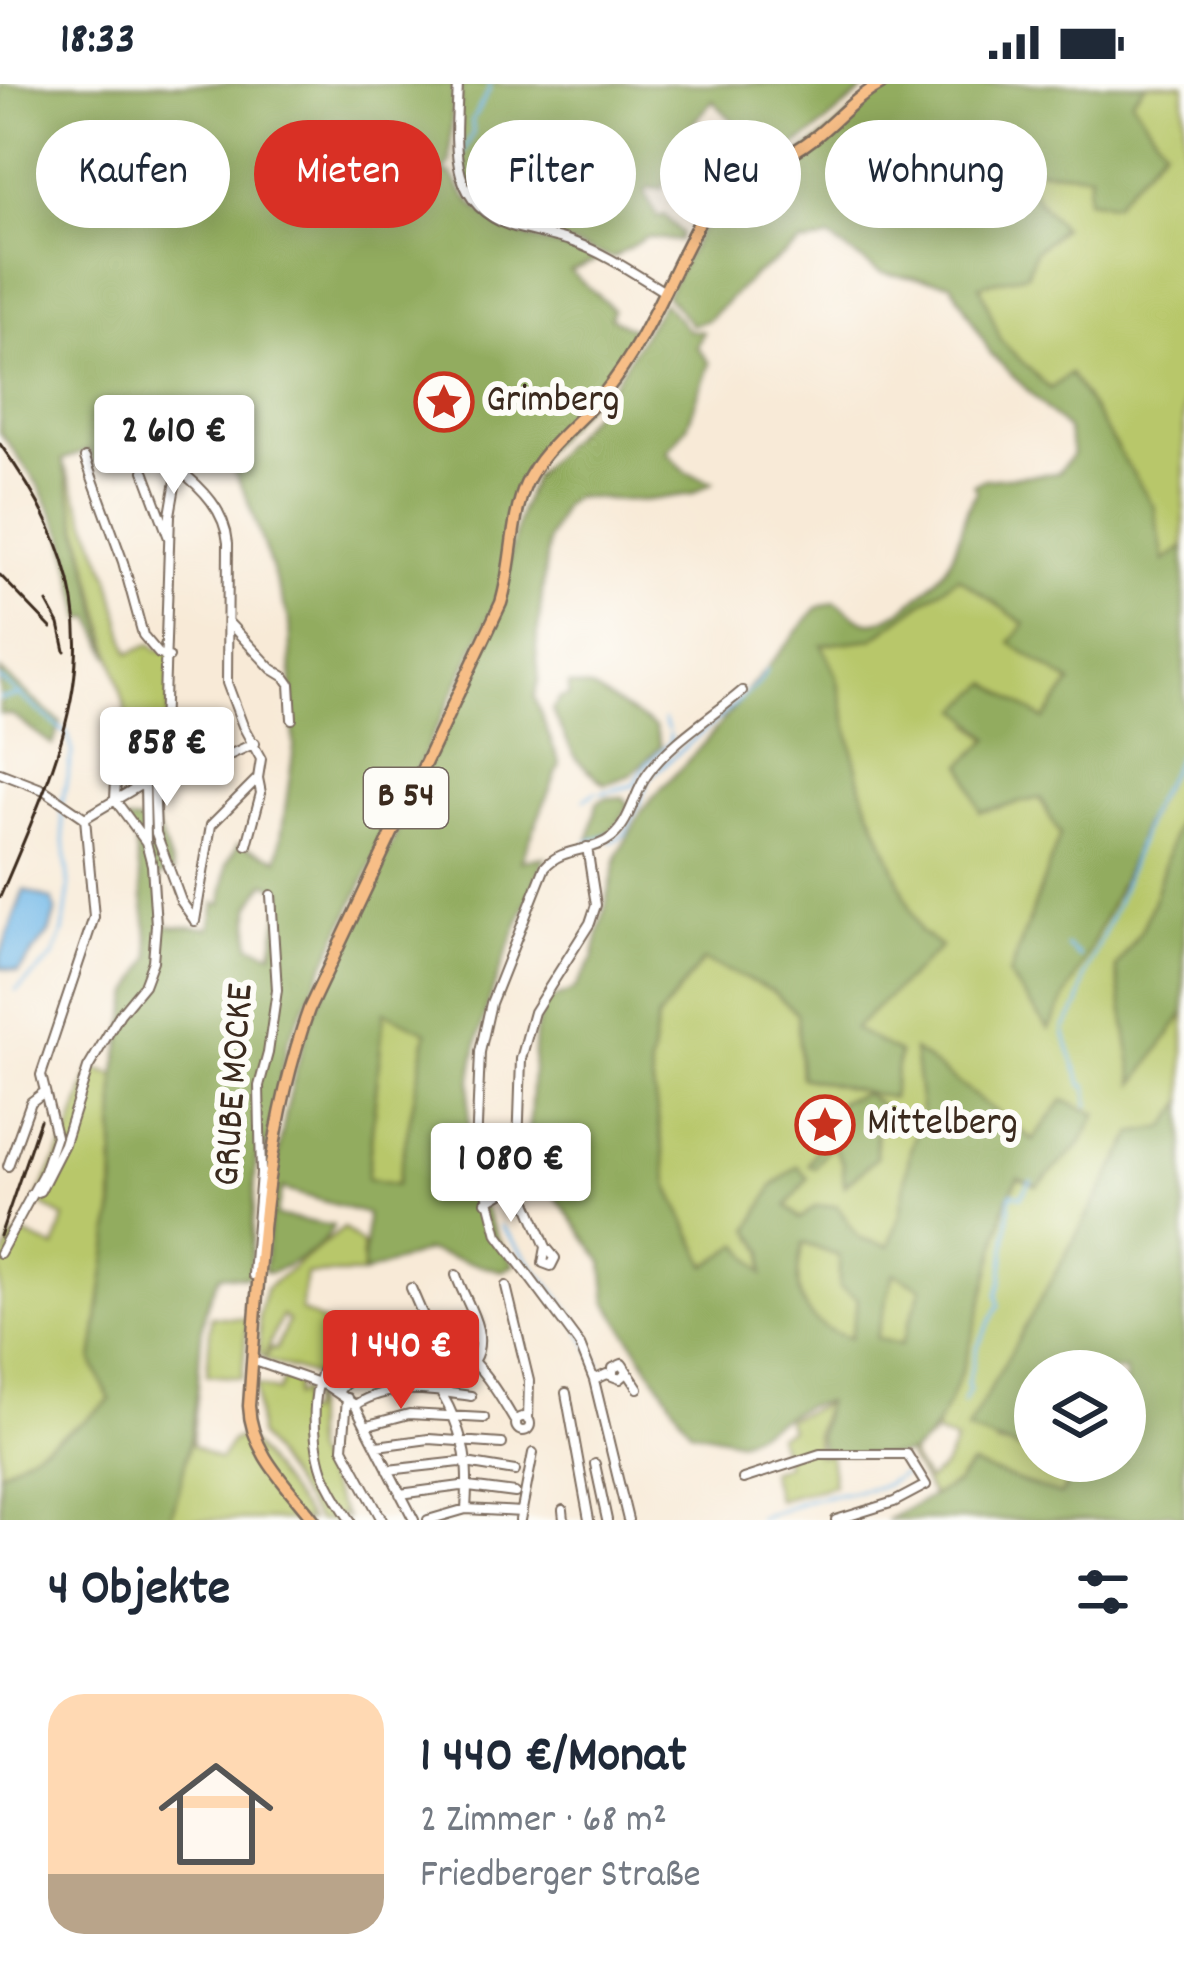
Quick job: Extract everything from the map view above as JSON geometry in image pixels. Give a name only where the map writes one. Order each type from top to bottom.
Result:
[{"type":"main road","name":"B 54","points":[[314,1520],[267,1461],[249,1416],[275,1126],[309,1009],[501,603],[516,519],[529,478],[606,391],[700,221],[725,190],[802,146],[880,84]]},
{"type":"street","points":[[458,84],[455,163],[475,203],[510,225],[577,243],[663,291]]},
{"type":"street","points":[[85,458],[143,634],[159,654],[169,657]]},
{"type":"street","points":[[31,1194],[40,1191],[56,1162],[88,1068],[151,970],[156,926],[146,842],[169,657],[170,539],[178,469],[217,506],[225,523],[228,692],[261,759],[260,794],[247,845]]},
{"type":"street","points":[[144,471],[170,539]]},
{"type":"street","points":[[227,621],[285,677],[292,719]]},
{"type":"street","points":[[628,1520],[594,1381],[580,1345],[498,1235],[486,1202],[476,1150],[480,1052],[491,1003],[545,867],[556,856],[611,838],[658,761],[742,691]]},
{"type":"street","points":[[212,721],[226,756]]},
{"type":"street","points":[[112,737],[117,760],[115,800],[146,842]]},
{"type":"street","points":[[86,818],[153,778],[255,743]]},
{"type":"street","points":[[0,773],[38,788],[86,818],[95,909],[62,1021],[43,1067],[44,1093],[56,1136],[0,1253]]},
{"type":"street","points":[[153,778],[156,833],[181,901],[195,921],[211,825],[258,778]]},
{"type":"street","points":[[546,1247],[517,1178],[521,1059],[535,1012],[590,923],[596,904],[586,848]]},
{"type":"street","name":"GRUBE MOCKE","points":[[259,1270],[253,1275],[261,1173],[259,1086],[277,990],[271,895]]},
{"type":"street","points":[[8,1166],[31,1102],[44,1093]]},
{"type":"street","points":[[486,1202],[517,1178]]},
{"type":"street","points":[[456,1275],[480,1334],[474,1360]]},
{"type":"street","points":[[402,1348],[414,1341],[434,1341],[461,1351],[474,1360],[514,1420],[528,1420],[529,1381],[506,1286]]},
{"type":"street","points":[[410,1288],[434,1341]]},
{"type":"street","points":[[350,1520],[319,1456],[318,1383],[326,1363],[345,1344],[377,1340],[402,1348],[441,1391],[453,1414],[466,1462],[466,1509]]},
{"type":"street","points":[[255,1363],[318,1383],[347,1398],[368,1425],[415,1520]]},
{"type":"street","points":[[594,1381],[613,1375],[619,1364],[632,1373],[638,1388]]},
{"type":"street","points":[[382,1520],[343,1448],[345,1383],[369,1371],[459,1372]]},
{"type":"street","points":[[347,1398],[441,1391],[471,1396]]},
{"type":"street","points":[[566,1393],[589,1520]]},
{"type":"street","points":[[368,1425],[409,1414],[484,1418]]},
{"type":"street","points":[[377,1446],[429,1439],[502,1444]]},
{"type":"street","points":[[428,1520],[466,1509],[521,1516],[533,1453]]},
{"type":"street","points":[[742,1479],[820,1454],[907,1454],[926,1485],[894,1502],[842,1519]]},
{"type":"street","points":[[388,1470],[466,1462],[515,1471]]},
{"type":"street","points":[[595,1464],[607,1520]]},
{"type":"street","points":[[402,1497],[467,1487],[515,1492]]},
{"type":"green space","points":[[0,84],[453,84],[450,163],[443,175],[451,174],[466,196],[466,228],[506,228],[595,257],[570,271],[613,309],[610,317],[636,331],[602,387],[537,458],[512,495],[498,598],[288,1041],[266,1149],[256,1158],[250,1273],[247,1277],[220,1275],[208,1300],[191,1433],[169,1520],[0,1520],[0,1472],[83,1422],[110,1400],[92,1361],[114,1207],[115,1075],[131,993],[151,957],[135,841],[122,821],[155,822],[174,872],[158,876],[167,926],[210,928],[215,903],[222,904],[227,864],[238,844],[278,859],[294,747],[290,622],[246,495],[225,454],[185,467],[176,464],[166,426],[94,463],[89,450],[62,460],[110,657],[92,617],[83,620],[65,537],[39,486],[0,432]],"holes":[[[266,882],[283,891],[272,953],[250,945],[250,907]]]},
{"type":"green space","points":[[461,84],[871,84],[801,142],[801,120],[732,120],[713,101],[696,120],[660,120],[660,189],[648,188],[645,194],[660,216],[660,228],[676,228],[679,241],[646,237],[613,258],[525,228],[636,228],[636,120],[466,120],[466,166],[460,166]]},
{"type":"green space","points":[[894,84],[1146,84],[1132,100],[1164,147],[1114,204],[1086,200],[1090,174],[1047,171],[1047,120],[843,120]]},
{"type":"green space","points":[[1146,84],[1184,84],[1184,547],[1164,562],[1153,506],[1071,375],[1050,389],[1000,341],[980,285],[1027,274],[1035,251],[1062,228],[1047,211],[1047,171],[1091,174],[1131,100]]},
{"type":"green space","points":[[825,135],[825,228],[1047,228],[1047,211],[1062,228],[1035,251],[1027,274],[980,285],[1001,341],[1050,389],[1070,374],[1154,507],[1164,561],[1184,547],[1184,747],[1049,1029],[1009,976],[1060,835],[1040,798],[980,812],[963,764],[990,738],[960,709],[989,683],[1044,720],[1071,683],[1010,643],[1025,624],[958,577],[872,639],[822,645],[836,674],[861,787],[920,932],[941,947],[854,1029],[899,1053],[892,1098],[801,1077],[797,1013],[771,990],[703,960],[657,1019],[650,1067],[669,1187],[707,1266],[740,1244],[763,1274],[764,1252],[750,1229],[773,1186],[798,1166],[808,1178],[787,1206],[800,1219],[816,1206],[837,1206],[860,1239],[889,1246],[922,1115],[914,1050],[1033,1140],[1063,1100],[1097,1114],[1080,1145],[1037,1186],[1018,1178],[1007,1199],[972,1340],[943,1415],[925,1441],[906,1454],[888,1456],[822,1452],[819,1436],[826,1402],[804,1406],[740,1441],[690,1430],[607,1302],[603,1262],[528,1158],[535,1032],[545,1003],[574,990],[593,959],[618,854],[643,809],[817,608],[835,602],[868,622],[901,610],[949,562],[977,491],[973,485],[985,479],[1058,473],[1073,454],[1067,429],[991,354],[951,283],[881,273],[829,238],[803,242],[754,275],[708,320],[692,325],[666,295],[700,231],[706,228],[801,228],[801,152]],"holes":[[[803,1243],[839,1256],[839,1287],[858,1299],[850,1338],[810,1315],[799,1291]],[[894,1273],[922,1288],[901,1345],[876,1338]]]},
{"type":"green space","points":[[663,302],[688,330],[703,332],[697,347],[710,363],[687,426],[667,452],[687,473],[713,482],[692,494],[642,501],[575,497],[563,505],[548,540],[534,697],[560,764],[521,861],[545,857],[486,1010],[468,1110],[472,1161],[486,1212],[514,1265],[502,1271],[426,1251],[363,1274],[367,1214],[282,1189],[276,1216],[333,1226],[306,1255],[270,1273],[264,1271],[280,1144],[311,1019],[497,615],[521,509],[534,476],[601,403]],"holes":[[[384,1012],[427,1032],[397,1185],[367,1179]]]},
{"type":"green space","points":[[62,460],[110,578],[129,653],[151,644],[157,650],[172,650],[167,731],[133,738]]},
{"type":"green space","points":[[958,576],[1025,624],[1011,643],[1071,683],[1044,721],[972,725],[1023,775],[1060,835],[1009,976],[1050,1027],[1184,747],[1184,798],[1153,903],[1116,968],[1135,1082],[1184,1013],[1184,1102],[1166,1128],[1134,1134],[1039,1350],[1014,1350],[1014,1406],[997,1445],[1014,1446],[1014,1480],[972,1465],[933,1497],[907,1454],[936,1432],[1007,1199],[1018,1177],[1080,1145],[1096,1114],[1034,1141],[915,1051],[922,1115],[889,1247],[801,1219],[787,1206],[798,1166],[764,1252],[764,1276],[707,1266],[669,1187],[650,1067],[657,1019],[703,960],[771,990],[798,1013],[801,1077],[891,1097],[854,1029],[879,1004],[920,933],[861,787],[836,674],[821,644],[872,639]],"holes":[[[841,1101],[876,1134],[876,1158],[844,1184],[843,1163],[832,1143],[809,1164]],[[936,1434],[956,1441],[944,1467],[927,1481],[912,1452]]]},
{"type":"green space","points":[[0,671],[61,723],[53,745],[12,715],[0,714]]},
{"type":"green space","points":[[569,685],[591,688],[655,727],[661,746],[631,775],[605,784],[576,759],[552,710],[560,698],[569,696]]},
{"type":"green space","points":[[623,797],[629,804],[618,823],[609,833],[589,841],[597,803]]},
{"type":"green space","points":[[1184,798],[1184,1013],[1135,1084],[1116,968],[1153,903]]},
{"type":"green space","points":[[384,1011],[427,1031],[398,1185],[367,1180]]},
{"type":"green space","points":[[91,1068],[115,1075],[110,1400],[83,1422],[0,1472],[0,1268],[12,1239],[24,1234],[55,1248],[64,1218],[36,1201],[71,1130]]},
{"type":"green space","points":[[865,1093],[887,1110],[876,1134],[876,1158],[844,1186],[843,1163],[832,1144],[815,1168],[809,1165],[841,1101]]},
{"type":"green space","points":[[1184,1102],[1184,1520],[1169,1513],[1134,1520],[886,1520],[955,1484],[972,1465],[1060,1495],[1068,1482],[1146,1482],[1146,1350],[1014,1350],[1014,1448],[967,1430],[1134,1133],[1166,1127]]},
{"type":"green space","points":[[344,1228],[362,1244],[363,1274],[306,1274],[301,1311],[331,1326],[342,1342],[329,1348],[315,1376],[265,1360],[271,1348],[276,1350],[288,1321],[282,1316],[264,1357],[260,1355],[259,1317],[265,1289]]},
{"type":"green space","points":[[803,1243],[839,1256],[858,1298],[851,1339],[820,1325],[803,1304],[798,1277]]},
{"type":"green space","points":[[894,1272],[922,1288],[902,1345],[875,1339]]},
{"type":"green space","points":[[211,1316],[247,1319],[242,1378],[207,1375]]},
{"type":"green space","points":[[285,1375],[297,1379],[295,1396],[302,1392],[304,1382],[300,1412],[307,1413],[312,1392],[316,1392],[312,1453],[347,1520],[340,1514],[336,1520],[317,1520],[258,1435],[256,1385],[278,1392]]},
{"type":"green space","points":[[198,1385],[192,1445],[219,1460],[232,1441],[245,1436],[310,1520],[169,1520]]},
{"type":"green space","points":[[825,1404],[816,1434],[817,1455],[830,1455],[834,1485],[777,1500],[769,1471],[786,1465],[777,1435],[790,1429],[786,1419]]},
{"type":"green space","points":[[1020,1482],[1068,1482],[1060,1496]]},
{"type":"water","points":[[24,890],[52,900],[56,910],[49,933],[18,972],[0,967],[0,956]]},
{"type":"waterway","points":[[462,155],[489,84]]},
{"type":"waterway","points":[[611,842],[625,834],[651,776],[758,684],[767,670]]},
{"type":"waterway","points":[[0,679],[68,735],[72,752],[61,808],[69,889],[63,932],[53,957],[16,991]]},
{"type":"waterway","points":[[0,699],[21,695]]},
{"type":"waterway","points":[[664,720],[668,729]]},
{"type":"waterway","points":[[601,793],[634,785],[646,765],[670,743],[670,734]]},
{"type":"waterway","points":[[1089,1106],[1087,1086],[1083,1086],[1064,1029],[1079,1005],[1085,976],[1151,808],[1184,746]]},
{"type":"waterway","points":[[585,799],[596,792]]},
{"type":"waterway","points":[[588,842],[608,835]]},
{"type":"waterway","points":[[1067,946],[1080,957]]},
{"type":"waterway","points":[[963,1403],[977,1347],[999,1305],[1011,1193],[1021,1196],[1031,1181]]},
{"type":"waterway","points":[[501,1226],[575,1318],[600,1367]]},
{"type":"waterway","points":[[758,1518],[811,1499],[883,1486],[906,1472]]},
{"type":"railway","points":[[0,444],[39,505],[64,562],[75,616],[75,669],[66,722],[0,897]]},
{"type":"railway","points":[[0,575],[51,628]]},
{"type":"railway","points":[[47,602],[59,624],[65,651]]},
{"type":"railway","points":[[0,1236],[40,1120]]},
{"type":"place","name":"Grimberg","points":[[444,402]]},
{"type":"place","name":"Mittelberg","points":[[825,1125]]}]
